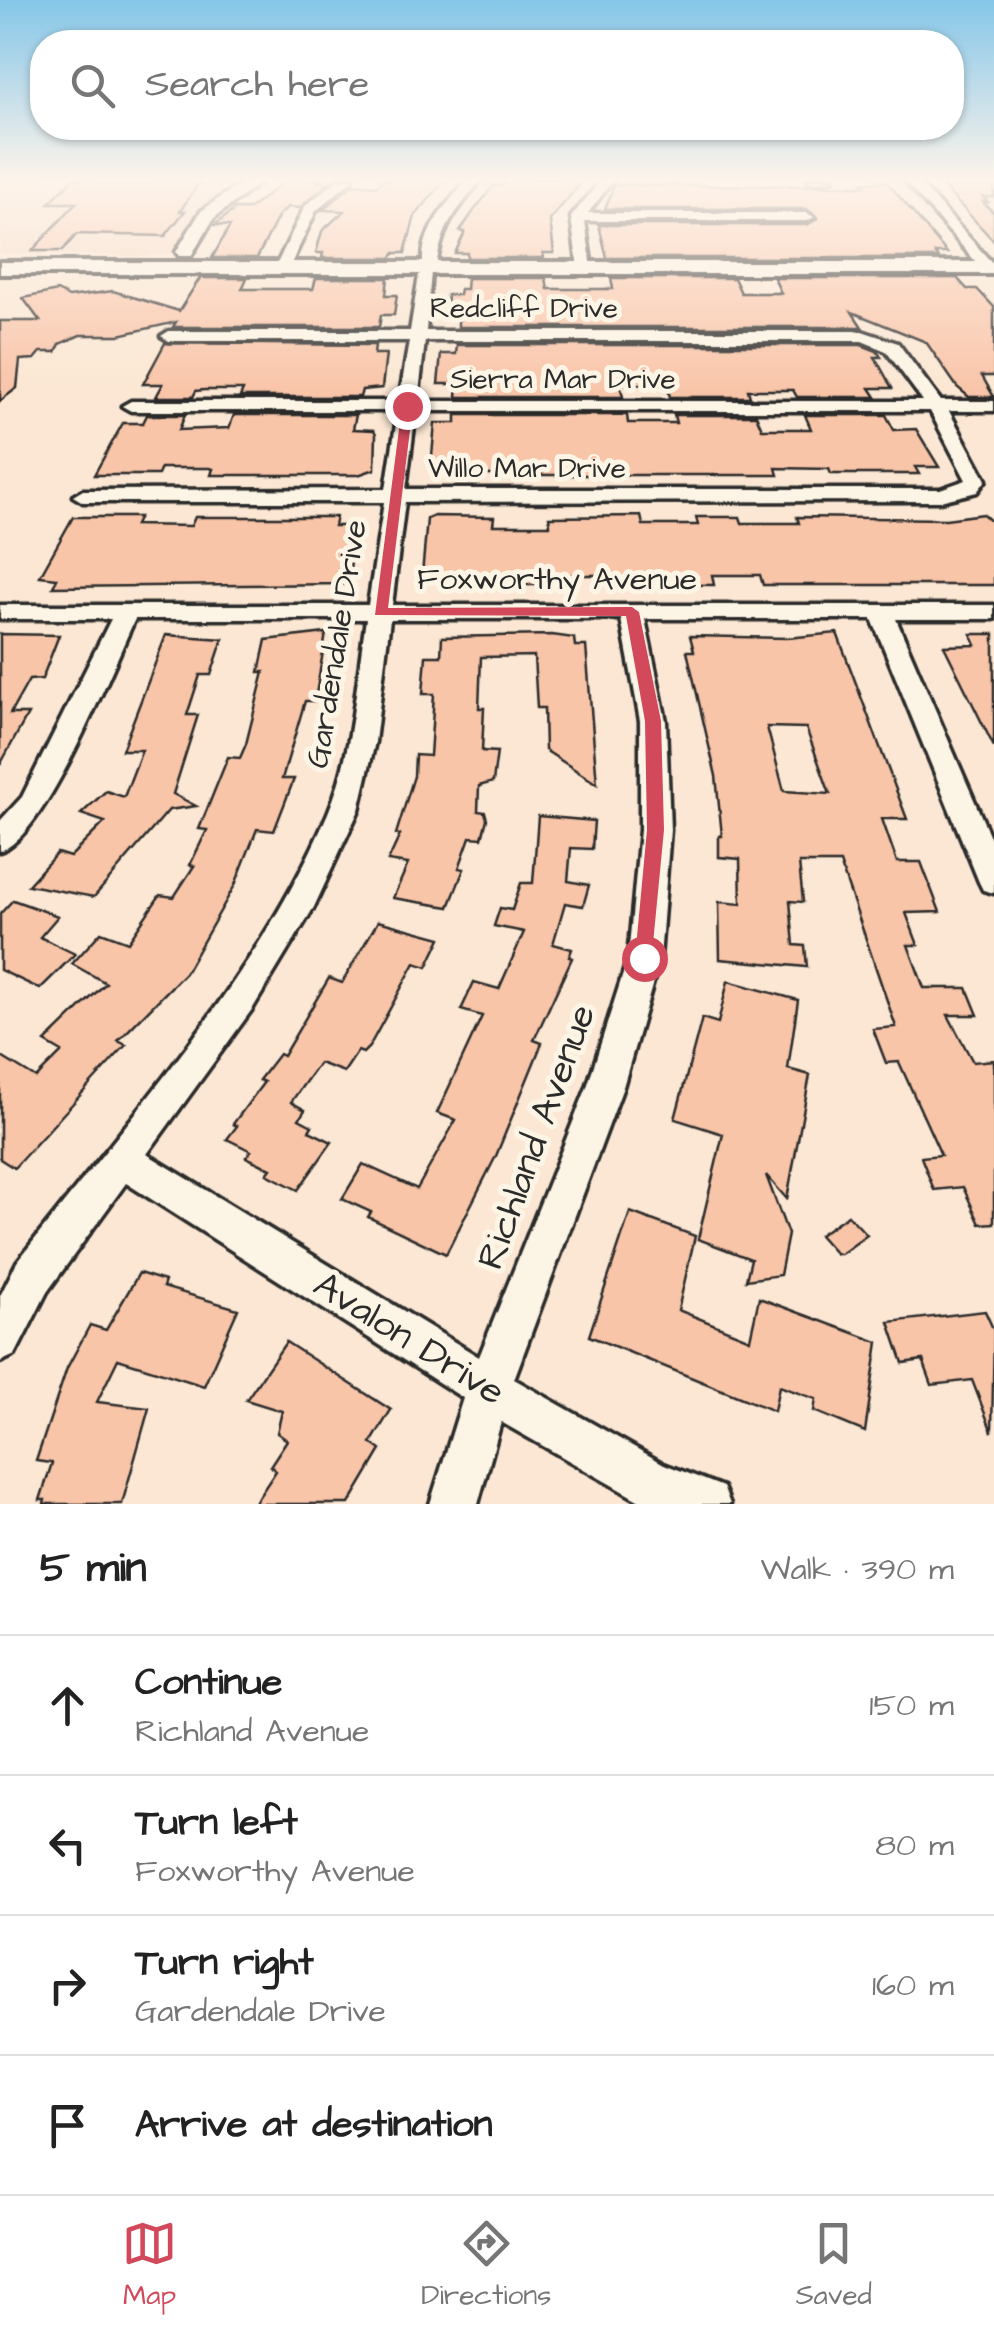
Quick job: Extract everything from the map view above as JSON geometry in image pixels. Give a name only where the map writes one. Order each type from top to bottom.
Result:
[{"type":"highway","points":[[109,268],[185,252],[189,260],[204,268]]},
{"type":"highway","points":[[0,258],[59,260],[62,272]]},
{"type":"highway","points":[[3,278],[109,268],[908,275],[992,270]]},
{"type":"highway","points":[[62,272],[393,276],[466,268],[992,270]]},
{"type":"street","points":[[282,268],[291,249]]},
{"type":"street","name":"Gardendale Drive","points":[[0,1340],[32,1276],[241,998],[298,907],[344,810],[362,742],[432,249]]},
{"type":"street","points":[[582,249],[585,268]]},
{"type":"street","points":[[973,249],[992,270]]},
{"type":"street","name":"Redcliff Drive","points":[[169,336],[847,335],[878,340],[896,351],[934,406]]},
{"type":"street","name":"Sierra Mar Drive","points":[[132,406],[994,406]]},
{"type":"street","name":"Willo Mar Drive","points":[[83,496],[958,493],[976,480],[934,406]]},
{"type":"street","name":"Foxworthy Avenue","points":[[0,612],[994,612]]},
{"type":"street","points":[[0,840],[34,802],[126,612]]},
{"type":"street","name":"Richland Avenue","points":[[454,1504],[488,1390],[605,1088],[644,958],[656,830],[653,721],[632,612]]},
{"type":"street","points":[[881,612],[994,882]]},
{"type":"street","name":"Avalon Drive","points":[[120,1158],[488,1390],[652,1483],[706,1504]]},
{"type":"shaded area","points":[[0,249],[175,249],[173,253],[137,257],[0,253]]},
{"type":"building","points":[[217,249],[262,249],[257,258],[212,258]]},
{"type":"building","points":[[317,249],[406,249],[391,258],[322,258],[323,253],[316,253]]},
{"type":"building","points":[[457,249],[554,249],[554,253],[543,253],[544,258],[467,258],[467,253],[455,253]]},
{"type":"building","points":[[605,249],[944,249],[947,253],[935,253],[939,258],[607,258]]},
{"type":"building","points":[[200,278],[247,278],[242,289],[313,289],[316,278],[388,278],[386,295],[397,295],[394,315],[381,315],[379,327],[173,327],[176,322],[119,335],[80,335],[60,344],[56,352],[41,352],[35,359],[20,360],[17,388],[0,401],[0,321],[40,321],[23,298],[57,291],[69,297],[113,291],[179,311]]},
{"type":"building","points":[[467,278],[546,278],[548,289],[613,289],[611,278],[734,278],[741,293],[781,293],[774,278],[957,278],[967,289],[977,289],[994,307],[994,376],[982,376],[994,397],[969,397],[957,387],[926,342],[852,312],[862,327],[458,327],[458,315],[446,315],[447,295],[459,295],[460,289],[466,289]]},
{"type":"building","points":[[165,343],[375,345],[374,354],[386,354],[382,388],[362,390],[360,397],[240,397],[243,390],[204,390],[196,391],[193,397],[156,397],[163,384],[143,384]]},
{"type":"building","points":[[457,345],[861,345],[877,351],[881,357],[875,357],[892,388],[870,388],[876,397],[797,397],[793,390],[748,390],[750,397],[670,397],[667,385],[620,384],[623,397],[457,397],[458,384],[438,384],[441,354],[456,354]]},
{"type":"building","points":[[147,415],[185,415],[179,430],[229,428],[234,415],[356,415],[353,429],[374,430],[376,434],[375,469],[358,475],[211,475],[213,469],[209,468],[161,468],[158,475],[94,475],[123,423],[143,423]]},
{"type":"building","points":[[456,415],[627,415],[628,423],[676,423],[674,415],[756,415],[762,429],[811,429],[805,415],[886,415],[894,430],[916,429],[939,467],[915,467],[919,474],[831,474],[829,469],[776,468],[778,475],[452,475],[453,467],[431,467],[435,423],[456,423]]},
{"type":"building","points":[[983,514],[994,524],[994,585],[763,585],[760,575],[712,575],[714,585],[606,584],[605,575],[551,575],[545,576],[546,585],[446,585],[447,575],[422,575],[427,519],[434,516],[494,517],[493,525],[550,525],[549,517],[641,516],[643,525],[698,525],[696,517],[740,517],[742,523],[799,523],[797,517],[946,519]]},
{"type":"building","points":[[73,517],[139,517],[135,525],[191,526],[195,517],[336,517],[334,526],[356,526],[348,584],[53,587],[57,578],[40,576]]},
{"type":"building","points":[[326,633],[315,701],[305,701],[282,779],[294,779],[274,831],[257,829],[235,885],[185,973],[118,1041],[126,1045],[14,1168],[0,1159],[0,1056],[36,1078],[62,1052],[45,1042],[106,983],[72,964],[101,932],[128,942],[160,895],[174,897],[194,866],[190,865],[207,830],[199,829],[228,757],[240,758],[246,744],[264,672],[259,672],[266,640]]},
{"type":"building","points":[[837,633],[907,819],[882,819],[897,862],[921,862],[940,912],[906,913],[918,945],[908,945],[924,988],[967,988],[978,1015],[948,1015],[973,1062],[994,1060],[994,1223],[980,1224],[963,1187],[934,1190],[921,1157],[941,1155],[899,1062],[886,1063],[873,1029],[896,1027],[840,863],[799,863],[803,902],[790,901],[794,945],[805,946],[807,967],[720,959],[719,902],[741,904],[740,859],[719,857],[722,836],[716,776],[687,651],[694,651],[690,636],[787,638]],"holes":[[[767,727],[806,728],[830,794],[784,791]]]},
{"type":"building","points":[[0,634],[59,635],[42,679],[29,680],[10,714],[28,714],[0,765]]},
{"type":"building","points":[[971,634],[994,634],[994,747],[944,646],[976,645]]},
{"type":"building","points":[[166,635],[223,639],[211,675],[200,675],[187,715],[198,715],[173,794],[196,806],[169,810],[94,897],[28,885],[57,853],[70,857],[105,822],[81,814],[106,791],[124,797],[142,750],[122,750]]},
{"type":"building","points":[[442,637],[574,638],[575,646],[586,646],[597,784],[545,750],[544,708],[537,708],[534,656],[481,657],[482,751],[497,752],[493,782],[479,786],[478,811],[485,812],[487,819],[482,838],[470,837],[459,868],[464,869],[449,907],[393,898],[408,864],[388,861],[400,835],[396,834],[414,776],[415,755],[430,756],[434,694],[423,694],[426,656],[441,656]]},
{"type":"building","points":[[538,816],[594,821],[592,849],[571,848],[568,881],[589,885],[583,906],[565,903],[553,944],[572,949],[572,958],[534,1040],[542,1043],[496,1156],[446,1254],[368,1217],[371,1212],[342,1199],[363,1164],[417,1189],[456,1120],[437,1113],[482,1016],[461,1010],[474,982],[499,989],[524,932],[494,926],[500,908],[512,910],[521,883],[533,883]]},
{"type":"building","points":[[13,900],[58,916],[40,937],[75,954],[40,989],[0,970],[0,914]]},
{"type":"building","points":[[378,921],[441,938],[427,967],[415,963],[369,1047],[363,1053],[358,1051],[344,1072],[319,1063],[291,1102],[305,1110],[299,1119],[312,1126],[309,1131],[332,1142],[298,1190],[267,1174],[271,1169],[246,1157],[251,1151],[227,1139],[237,1126],[233,1124],[264,1082],[259,1080],[279,1054],[283,1056],[329,978],[342,983]]},
{"type":"building","points":[[728,981],[798,1000],[788,1069],[810,1075],[787,1199],[766,1175],[788,1234],[780,1275],[746,1280],[751,1259],[698,1239],[723,1134],[675,1119],[702,1018],[718,1023]]},
{"type":"building","points":[[630,1212],[695,1236],[678,1310],[750,1339],[759,1298],[878,1342],[865,1432],[814,1411],[816,1399],[779,1386],[774,1411],[589,1336]]},
{"type":"building","points":[[848,1215],[867,1235],[836,1254],[819,1235]]},
{"type":"building","points":[[139,1273],[165,1281],[163,1287],[238,1309],[204,1386],[118,1359],[97,1402],[149,1408],[122,1504],[44,1504],[45,1500],[40,1500],[52,1463],[36,1461],[67,1368],[90,1325],[106,1330]]},
{"type":"building","points":[[985,1311],[994,1331],[992,1432],[972,1380],[932,1385],[923,1360],[903,1363],[889,1322]]},
{"type":"building","points":[[286,1342],[391,1410],[371,1443],[381,1450],[349,1504],[254,1504],[276,1471],[270,1466],[287,1440],[277,1433],[282,1411],[246,1400]]},
{"type":"route","points":[[407,406],[380,612],[632,612],[653,721],[656,830],[644,958]]}]
